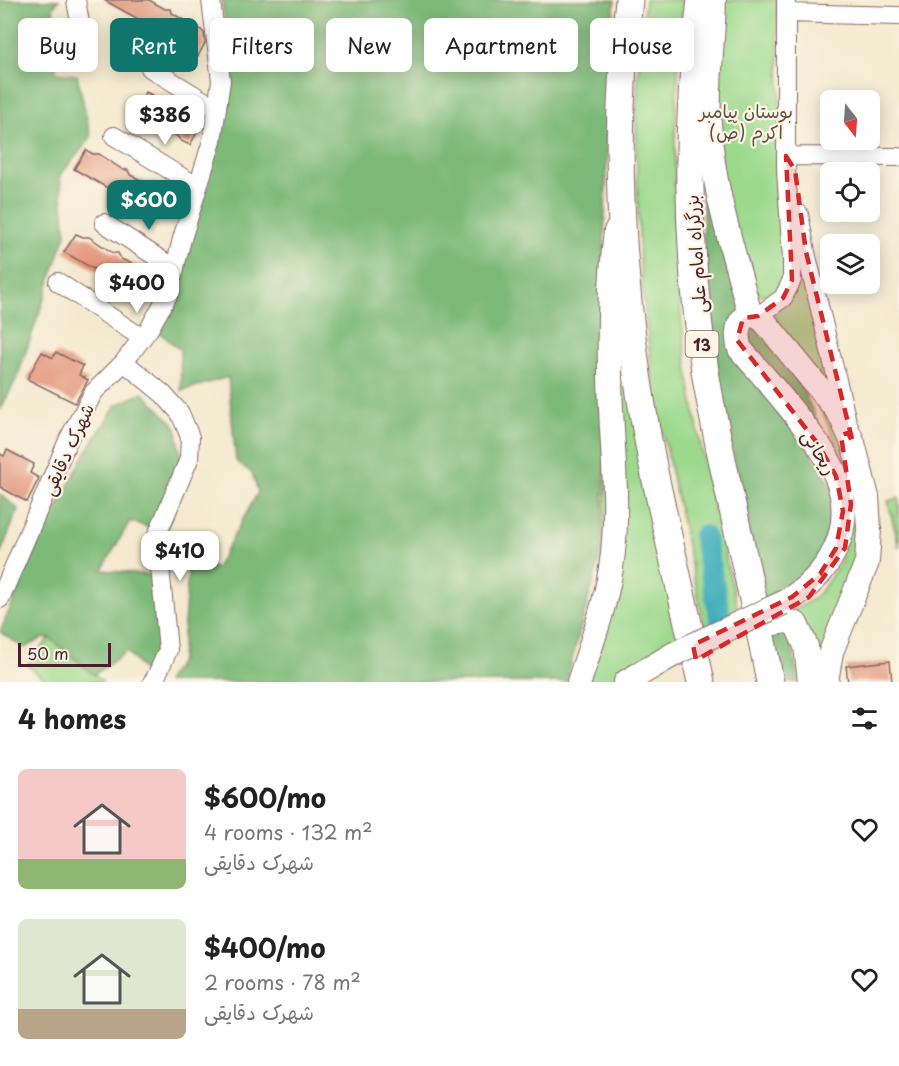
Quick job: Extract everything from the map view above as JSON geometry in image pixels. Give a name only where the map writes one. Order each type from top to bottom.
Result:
[{"type":"highway","points":[[629,0],[622,93],[620,199],[634,353],[684,669]]},
{"type":"highway","name":"بزرگراه امام علی","points":[[701,0],[693,58],[689,127],[690,225],[698,308],[705,370],[770,682]]},
{"type":"main road","points":[[714,0],[709,88],[712,155],[719,195],[754,315]]},
{"type":"main road","points":[[579,682],[600,616],[611,568],[615,502],[610,372],[611,266],[620,199]]},
{"type":"main road","name":"ریحانی","points":[[684,669],[808,585],[831,560],[842,529],[842,494],[836,476],[819,444],[740,349],[737,340],[739,325],[743,318],[754,315],[840,414],[853,443],[867,497],[869,544],[864,572],[831,652],[826,682]]},
{"type":"main road","points":[[656,682],[766,624],[809,597],[831,573],[845,548],[851,504],[845,474],[796,362]]},
{"type":"main road","points":[[766,624],[787,621],[796,624],[806,646],[810,682]]},
{"type":"main road","points":[[626,682],[684,669]]},
{"type":"street","points":[[76,0],[79,18]]},
{"type":"street","name":"شهرک دقایقی","points":[[0,599],[69,438],[94,392],[124,363],[168,295],[212,141],[221,81],[207,3]]},
{"type":"street","points":[[786,6],[899,16]]},
{"type":"street","name":"ریحانی","points":[[754,315],[783,298],[792,280],[786,156],[786,6]]},
{"type":"street","points":[[156,72],[217,110]]},
{"type":"street","points":[[114,136],[198,187]]},
{"type":"street","points":[[786,156],[899,157]]},
{"type":"street","name":"ریحانی","points":[[786,156],[795,170],[798,211],[806,252],[853,443]]},
{"type":"street","points":[[104,223],[175,269]]},
{"type":"street","points":[[58,282],[142,338]]},
{"type":"street","points":[[124,363],[163,394],[180,413],[190,437],[189,459],[157,535],[168,650],[152,682]]},
{"type":"highlighted area","points":[[786,156],[795,170],[806,252],[853,443],[848,433],[841,435],[851,504],[845,548],[809,597],[696,660],[693,645],[792,597],[820,574],[836,548],[843,511],[836,476],[818,444],[737,340],[743,318],[758,316],[783,298],[792,280]]},
{"type":"green space","points":[[0,0],[59,0],[53,7],[54,18],[18,18],[18,72],[56,72],[77,75],[91,137],[60,176],[66,234],[18,375],[0,411]]},
{"type":"green space","points":[[221,0],[615,0],[613,18],[590,18],[590,72],[610,72],[603,272],[605,456],[601,553],[566,682],[166,682],[181,660],[189,561],[216,568],[258,492],[252,473],[236,461],[228,377],[181,391],[180,350],[159,332],[208,169],[226,95],[226,72],[314,72],[314,18],[225,18]]},
{"type":"green space","points":[[645,0],[683,0],[682,18],[643,18]]},
{"type":"green space","name":"بوستان پیامبر اکرم (ص)","points":[[720,0],[777,0],[785,254],[784,287],[771,297],[759,295],[750,282],[719,171]]},
{"type":"green space","points":[[639,72],[678,72],[674,176],[676,247],[682,325],[702,451],[740,618],[706,634],[654,391],[640,266],[636,143]]},
{"type":"green space","points":[[704,94],[706,148],[758,376],[834,488],[832,546],[782,599],[799,682],[779,682],[718,378],[703,234]]},
{"type":"green space","points":[[797,244],[834,401],[770,315]]},
{"type":"green space","points":[[616,264],[682,642],[615,682],[588,682],[599,643]]},
{"type":"green space","points":[[756,326],[796,375],[827,442],[744,344],[747,329]]},
{"type":"green space","points":[[814,391],[843,432],[864,546],[822,660],[810,644],[778,620],[813,599],[841,562],[853,493],[843,461]]},
{"type":"green space","points":[[143,393],[176,426],[185,479],[165,533],[130,521],[102,570],[151,575],[162,648],[145,673],[127,651],[94,675],[50,638],[43,638],[24,648],[0,632],[39,541],[85,454],[116,405]]},
{"type":"green space","points":[[0,494],[18,509],[0,555]]},
{"type":"green space","points":[[899,498],[899,547],[888,501]]},
{"type":"green space","points":[[50,638],[103,682],[47,682],[27,665]]},
{"type":"building","points":[[104,0],[149,0],[165,9],[171,9],[172,13],[180,18],[137,18]]},
{"type":"building","points":[[198,27],[204,33],[205,43],[198,56]]},
{"type":"building","points":[[146,92],[157,98],[163,98],[164,103],[185,115],[190,115],[192,120],[201,125],[190,145],[146,116],[141,117],[133,112]]},
{"type":"building","points":[[86,150],[99,154],[123,170],[128,170],[130,175],[149,184],[155,182],[158,188],[170,197],[157,216],[74,169]]},
{"type":"building","points":[[76,234],[89,237],[113,253],[118,253],[121,259],[139,267],[145,266],[148,272],[160,281],[147,300],[64,252]]},
{"type":"building","points":[[42,352],[53,358],[56,352],[83,366],[79,375],[88,380],[75,403],[27,379]]},
{"type":"building","points":[[7,450],[34,464],[30,473],[39,478],[27,502],[0,487],[0,454],[4,456]]},
{"type":"building","points":[[890,661],[892,682],[848,682],[846,666]]},
{"type":"waterway","points":[[704,536],[720,618]]}]
